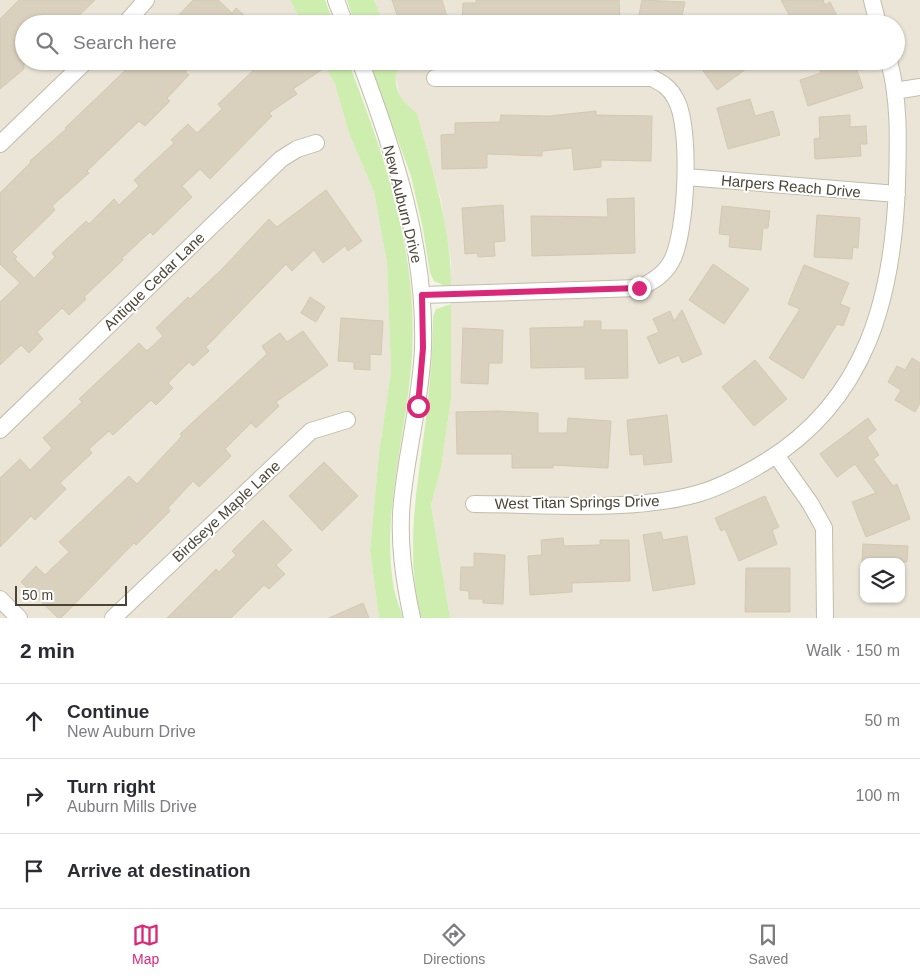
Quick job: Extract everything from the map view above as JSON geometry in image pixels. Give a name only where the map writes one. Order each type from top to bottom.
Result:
[{"type":"street","points":[[133,15],[146,0]]},
{"type":"street","points":[[336,0],[342,15]]},
{"type":"street","points":[[872,0],[876,15]]},
{"type":"street","points":[[0,144],[77,70]]},
{"type":"street","name":"New Auburn Drive","points":[[363,70],[399,176],[414,237],[422,295],[423,348],[418,406],[402,502],[401,550],[412,618]]},
{"type":"street","name":"West Titan Springs Drive","points":[[474,504],[648,503],[700,493],[742,476],[776,456],[806,433],[835,400],[856,368],[874,326],[886,286],[893,250],[899,137],[895,91],[890,70]]},
{"type":"street","points":[[422,295],[618,291],[639,288],[658,278],[671,263],[680,242],[686,177],[686,146],[676,99],[664,84],[652,78],[435,78]]},
{"type":"street","points":[[895,91],[920,88]]},
{"type":"street","name":"Antique Cedar Lane","points":[[0,430],[282,159],[297,149],[316,143]]},
{"type":"street","name":"Harpers Reach Drive","points":[[686,177],[896,194]]},
{"type":"street","name":"Birdseye Maple Lane","points":[[113,618],[311,431],[347,420]]},
{"type":"street","points":[[776,456],[810,503],[824,528],[825,618]]},
{"type":"street","points":[[0,599],[19,618]]},
{"type":"shaded area","points":[[0,0],[290,0],[298,15],[15,15],[15,70],[327,70],[335,84],[349,133],[374,192],[387,263],[391,371],[379,453],[370,550],[379,618],[0,618]]},
{"type":"shaded area","points":[[374,0],[920,0],[920,618],[450,618],[431,505],[441,468],[451,400],[451,262],[441,200],[417,113],[408,107],[400,97],[396,79],[397,70],[905,70],[905,15],[380,15]]},
{"type":"green space","points":[[290,0],[325,0],[331,15],[298,15]]},
{"type":"green space","points":[[347,0],[374,0],[380,15],[352,15]]},
{"type":"green space","points":[[327,70],[351,70],[386,169],[404,241],[410,278],[412,355],[410,384],[396,472],[390,532],[394,589],[403,618],[379,618],[370,550],[379,453],[391,371],[387,263],[374,192],[349,133],[335,84]]},
{"type":"green space","points":[[372,70],[397,70],[396,83],[399,93],[408,106],[417,113],[440,198],[448,241],[451,285],[443,285],[434,281],[430,273],[423,229],[411,176]]},
{"type":"green space","points":[[451,304],[451,399],[441,468],[431,505],[450,618],[421,618],[413,563],[413,536],[430,380],[433,317],[436,309]]},
{"type":"building","points":[[19,0],[95,0],[79,15],[15,15],[15,70],[23,70],[0,89],[0,19]]},
{"type":"building","points":[[193,0],[218,0],[232,13],[236,8],[244,15],[179,15]]},
{"type":"building","points":[[392,0],[442,0],[446,15],[397,15]]},
{"type":"building","points":[[476,0],[619,0],[620,15],[462,15],[463,3],[476,3]]},
{"type":"building","points":[[642,0],[685,2],[682,15],[639,15]]},
{"type":"building","points":[[781,0],[823,0],[825,5],[830,2],[836,15],[789,15]]},
{"type":"building","points":[[126,70],[187,70],[185,72],[189,75],[167,98],[170,101],[145,126],[139,121],[87,171],[89,173],[52,206],[55,210],[12,252],[17,257],[15,259],[34,278],[55,257],[52,253],[86,221],[89,224],[114,199],[119,205],[139,186],[134,180],[174,143],[171,140],[188,124],[197,133],[222,109],[218,104],[254,70],[322,70],[293,89],[297,94],[269,113],[272,116],[210,179],[200,169],[182,186],[192,197],[153,235],[150,232],[122,258],[123,260],[84,297],[86,299],[69,315],[62,308],[37,332],[43,339],[29,353],[21,345],[0,365],[0,302],[20,283],[0,264],[0,193]]},
{"type":"building","points":[[703,70],[745,70],[717,90]]},
{"type":"building","points":[[820,70],[857,70],[863,88],[808,106],[800,80],[821,73]]},
{"type":"building","points":[[750,99],[755,116],[773,111],[780,135],[728,149],[717,108]]},
{"type":"building","points":[[596,111],[596,115],[652,116],[651,161],[601,160],[601,167],[574,170],[572,148],[542,151],[542,156],[487,154],[487,168],[442,169],[441,135],[455,134],[455,123],[500,122],[501,115],[550,116]]},
{"type":"building","points":[[850,115],[850,127],[866,126],[867,144],[860,144],[861,156],[815,159],[814,139],[820,138],[819,117]]},
{"type":"building","points":[[326,190],[362,241],[348,251],[345,246],[323,263],[314,250],[292,271],[286,264],[206,347],[209,351],[193,366],[189,362],[168,383],[173,388],[156,405],[151,400],[113,435],[109,431],[89,449],[92,453],[60,483],[66,489],[35,520],[31,516],[0,547],[0,478],[20,459],[30,470],[52,448],[43,438],[82,402],[79,399],[139,343],[147,351],[163,336],[156,328],[188,297],[190,299],[222,269],[269,219],[277,227]]},
{"type":"building","points":[[634,198],[635,253],[532,256],[531,216],[608,217],[607,199]]},
{"type":"building","points":[[503,205],[505,241],[494,242],[495,256],[478,257],[477,253],[465,254],[462,208]]},
{"type":"building","points":[[722,206],[770,211],[768,228],[763,228],[761,250],[729,247],[730,235],[719,234]]},
{"type":"building","points":[[817,215],[860,218],[858,248],[853,247],[852,259],[814,257]]},
{"type":"building","points":[[713,264],[749,289],[724,324],[689,300]]},
{"type":"building","points":[[804,265],[849,283],[840,304],[850,308],[843,326],[837,324],[803,379],[769,358],[800,309],[788,304]]},
{"type":"building","points":[[310,297],[325,307],[316,322],[301,313]]},
{"type":"building","points":[[682,310],[702,354],[682,363],[679,355],[659,364],[647,337],[659,332],[653,319],[670,311],[674,321]]},
{"type":"building","points":[[341,318],[383,321],[381,355],[370,354],[370,370],[354,369],[354,362],[338,361]]},
{"type":"building","points":[[584,321],[601,321],[601,330],[627,330],[628,378],[585,379],[585,367],[531,368],[530,328],[584,327]]},
{"type":"building","points":[[463,328],[503,330],[502,363],[489,363],[488,384],[461,383]]},
{"type":"building","points":[[303,331],[328,365],[276,402],[279,406],[256,428],[251,423],[225,449],[231,456],[199,487],[193,481],[168,508],[170,511],[136,545],[134,543],[61,618],[58,618],[21,582],[36,566],[45,575],[69,552],[59,542],[129,476],[137,484],[182,436],[180,434],[267,354],[262,346],[280,333],[287,342]]},
{"type":"building","points":[[912,358],[920,363],[920,403],[915,412],[895,400],[901,390],[888,382],[897,366],[905,370]]},
{"type":"building","points":[[755,360],[787,399],[754,426],[722,387]]},
{"type":"building","points":[[499,411],[538,413],[538,433],[567,433],[568,418],[611,421],[608,468],[553,465],[553,468],[512,468],[512,454],[457,454],[456,412]]},
{"type":"building","points":[[667,415],[672,462],[644,465],[643,454],[630,455],[627,420]]},
{"type":"building","points":[[868,418],[876,430],[867,437],[879,455],[873,459],[893,486],[897,484],[910,519],[866,537],[852,502],[876,493],[855,464],[837,477],[820,454]]},
{"type":"building","points":[[324,462],[358,496],[322,531],[289,496]]},
{"type":"building","points":[[765,496],[779,527],[772,530],[777,544],[739,561],[725,529],[721,531],[715,518]]},
{"type":"building","points":[[263,520],[292,550],[276,565],[285,574],[269,589],[264,585],[231,618],[167,618],[216,569],[219,572],[236,555],[232,551]]},
{"type":"building","points":[[661,532],[663,540],[687,536],[695,584],[653,591],[643,535]]},
{"type":"building","points":[[563,538],[564,546],[600,545],[600,540],[629,540],[630,581],[572,583],[572,592],[530,595],[528,556],[542,555],[541,540]]},
{"type":"building","points":[[863,544],[908,546],[907,562],[905,562],[905,558],[862,558]]},
{"type":"building","points":[[474,553],[505,555],[503,604],[483,603],[483,599],[469,599],[469,591],[460,590],[461,567],[474,567]]},
{"type":"building","points":[[746,568],[790,568],[790,612],[745,612]]},
{"type":"building","points":[[363,603],[369,618],[329,618]]},
{"type":"route","points":[[418,406],[423,348],[422,295],[618,291],[639,288]]}]
